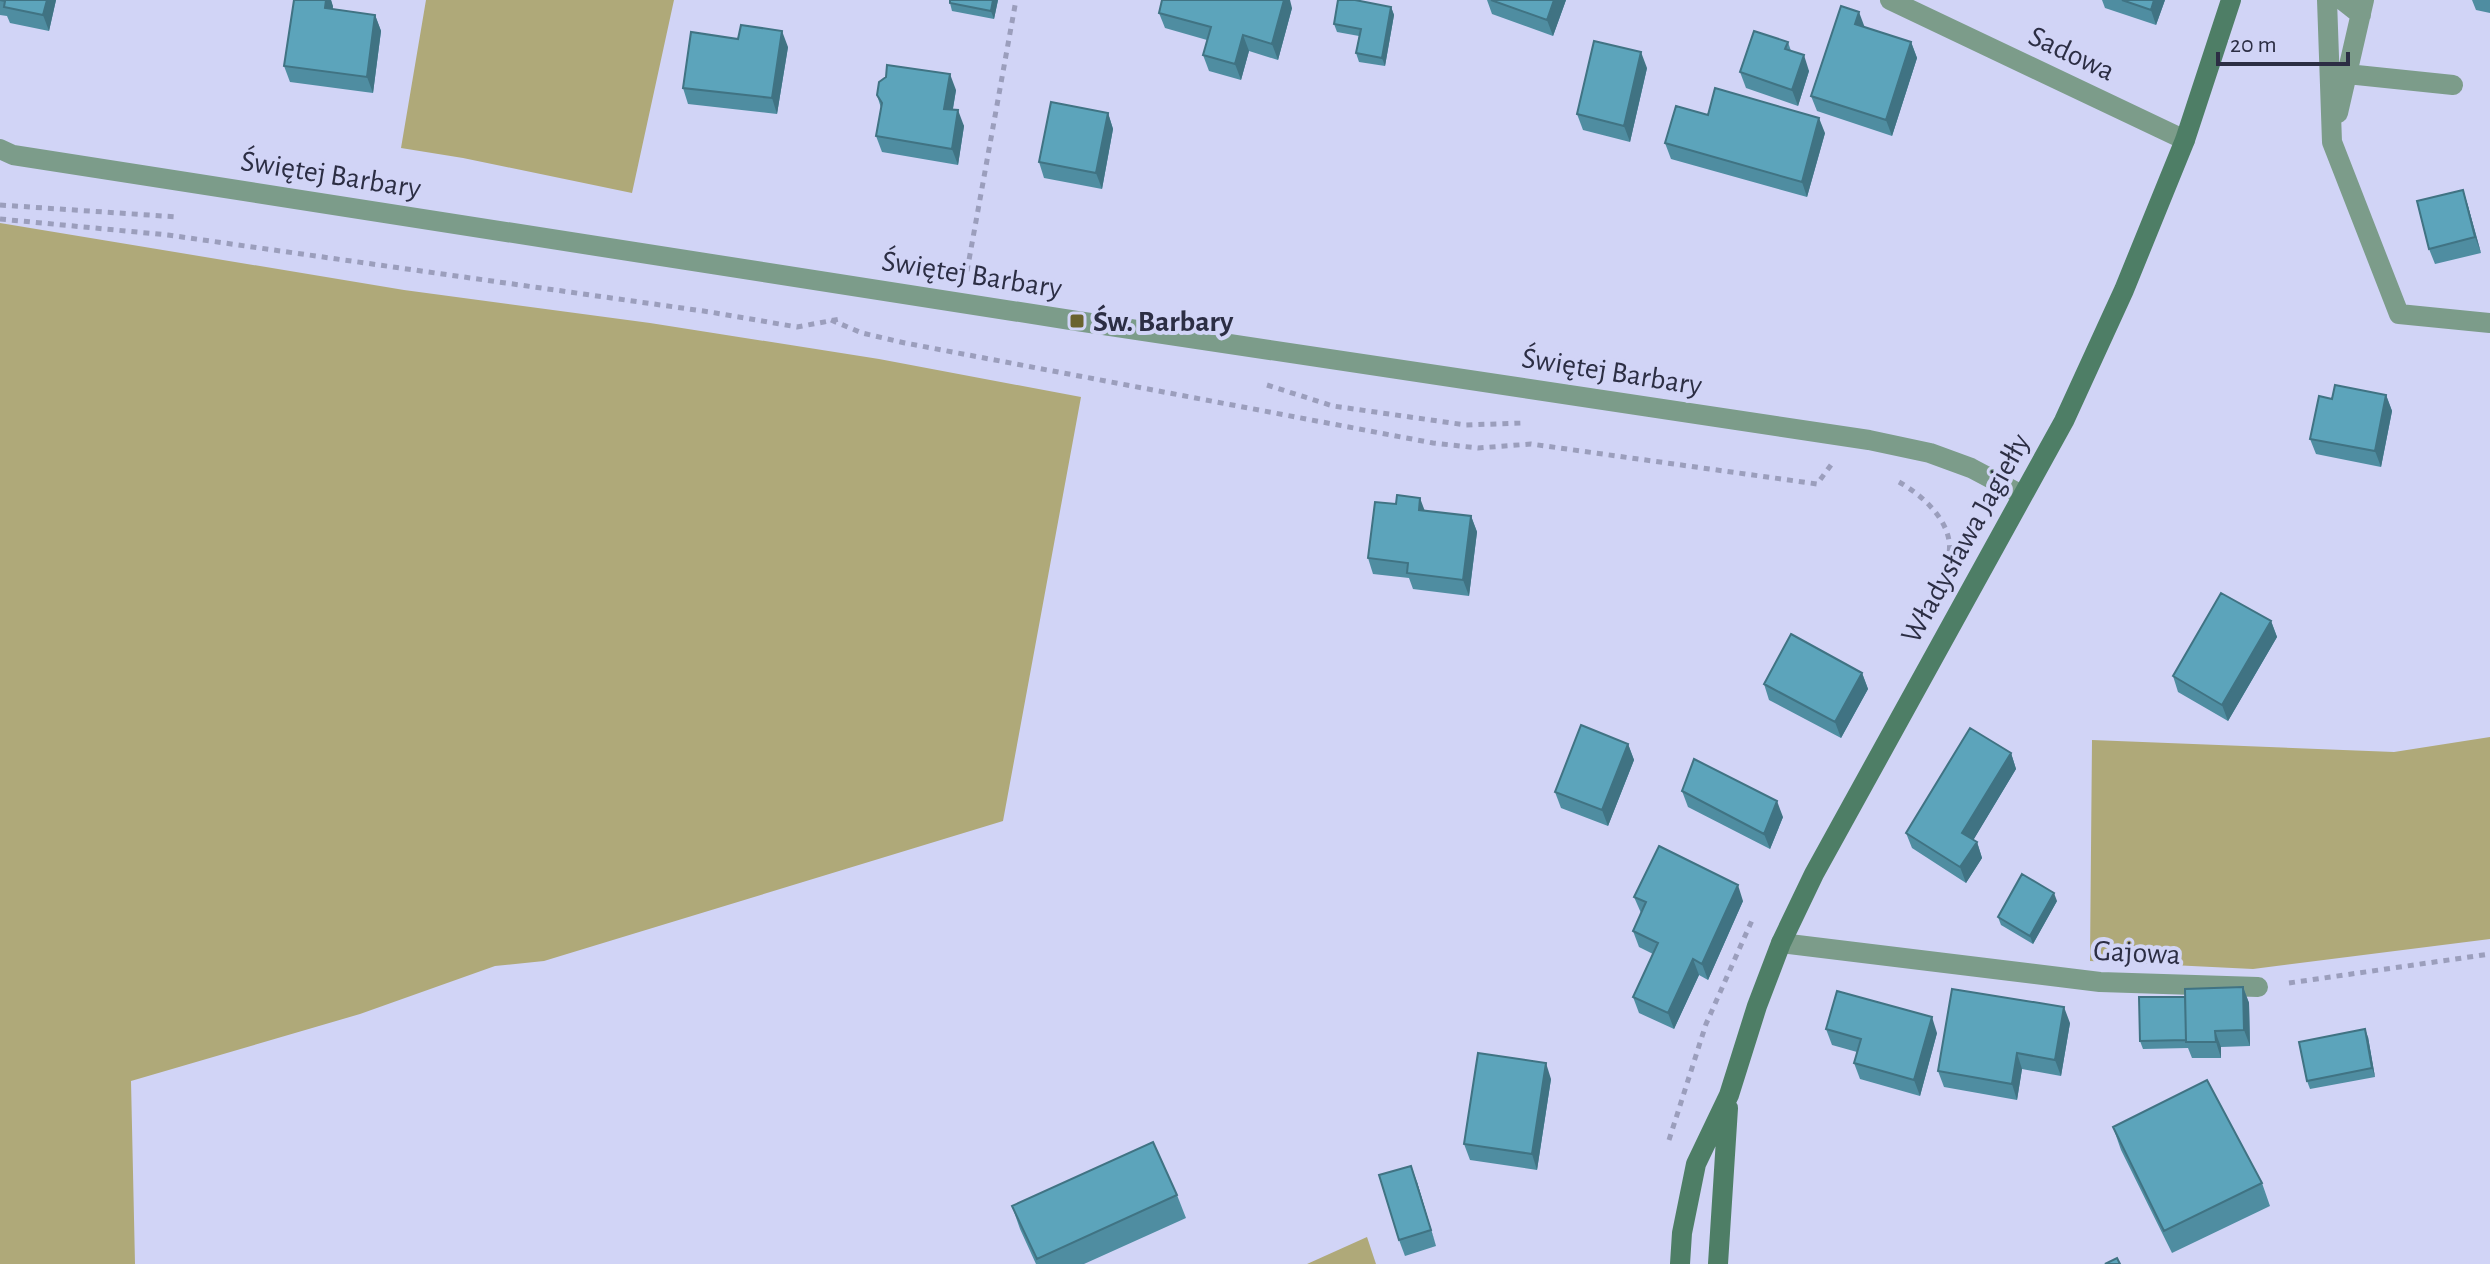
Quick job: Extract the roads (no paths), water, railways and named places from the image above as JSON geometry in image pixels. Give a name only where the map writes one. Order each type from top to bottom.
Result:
[{"type":"street","name":"Sadowa","points":[[1890,0],[2185,140]]},
{"type":"street","name":"Władysława Jagiełły","points":[[1680,1264],[1682,1233],[1696,1164],[1729,1095],[1781,943],[1814,874],[2070,409],[2124,290],[2185,140],[2231,0]]},
{"type":"street","points":[[2327,0],[2332,142],[2399,314],[2490,323]]},
{"type":"street","points":[[2332,142],[2362,7],[2342,0]]},
{"type":"street","points":[[2347,74],[2453,85]]},
{"type":"street","name":"Świętej Barbary","points":[[0,149],[13,155],[961,303],[1869,440],[1930,453],[1971,468],[2022,495]]},
{"type":"street","name":"Gajowa","points":[[1781,943],[2100,982],[2258,987]]},
{"type":"street","name":"Władysława Jagiełły","points":[[1718,1264],[1729,1095]]},
{"type":"place","name":"Św. Barbary","points":[[1077,321]]}]
